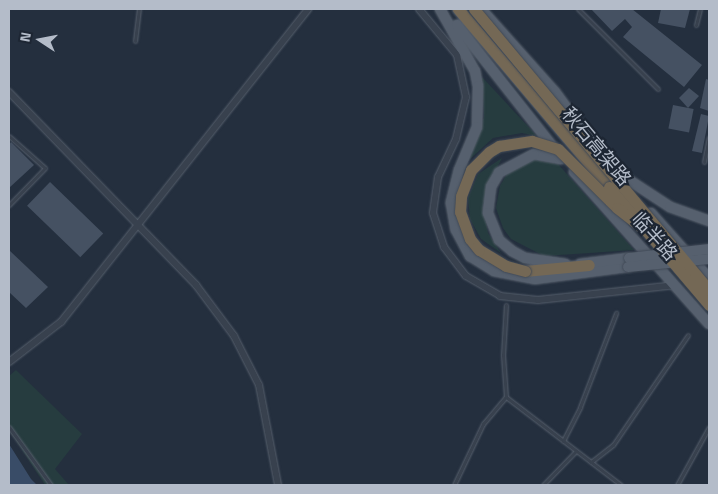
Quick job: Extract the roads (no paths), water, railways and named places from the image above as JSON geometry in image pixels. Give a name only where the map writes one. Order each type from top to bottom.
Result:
[{"type":"highway","name":"秋石高架路","points":[[458,9],[709,305]]},
{"type":"highway","name":"秋石高架路","points":[[474,9],[709,290]]},
{"type":"highway","points":[[589,264],[524,271],[506,266],[479,250],[470,240],[460,212],[463,189],[471,170],[489,152],[499,146],[532,141],[558,149],[617,208],[643,228]]},
{"type":"main road","name":"临半路","points":[[442,9],[563,160],[709,324]]},
{"type":"main road","points":[[442,9],[475,71],[478,86],[477,127],[459,170],[451,203],[456,230],[470,256],[494,271],[535,279],[709,249]]},
{"type":"main road","name":"临半路","points":[[481,9],[555,92],[612,170],[709,278]]},
{"type":"main road","points":[[563,160],[549,154],[534,154],[499,173],[490,199],[492,227],[512,251],[525,258],[557,264],[709,259]]},
{"type":"main road","points":[[612,170],[670,207],[709,221]]},
{"type":"street","points":[[9,362],[62,322],[308,9]]},
{"type":"street","points":[[419,9],[457,55],[466,97],[456,139],[438,177],[433,214],[444,248],[466,276],[500,296],[538,300],[676,285]]},
{"type":"street","points":[[9,92],[196,285],[234,336],[259,385],[278,485]]},
{"type":"lane","points":[[135,41],[139,9]]},
{"type":"lane","points":[[578,9],[658,89]]},
{"type":"lane","points":[[696,25],[700,9]]},
{"type":"lane","points":[[9,136],[45,168],[9,205]]},
{"type":"lane","points":[[704,162],[709,137]]},
{"type":"lane","points":[[454,485],[483,424],[506,397],[503,355],[506,305]]},
{"type":"lane","points":[[563,441],[580,407],[616,313]]},
{"type":"lane","points":[[591,462],[612,445],[688,335]]},
{"type":"lane","points":[[506,397],[621,485]]},
{"type":"lane","points":[[9,427],[51,485]]},
{"type":"lane","points":[[677,485],[709,427]]},
{"type":"lane","points":[[543,485],[576,451]]},
{"type":"water","points":[[9,444],[31,479],[37,485],[9,485]]}]
